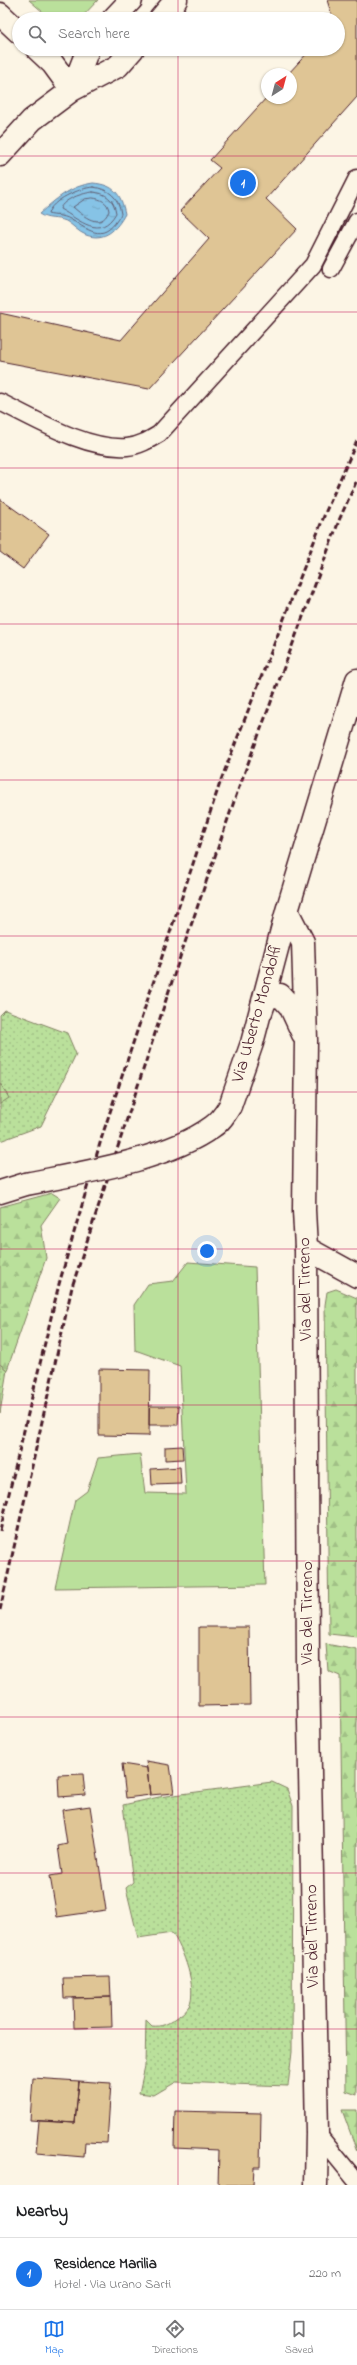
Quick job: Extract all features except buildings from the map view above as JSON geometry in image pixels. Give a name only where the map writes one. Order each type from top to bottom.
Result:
[{"type":"street","points":[[119,12],[130,0]]},
{"type":"street","points":[[166,12],[176,0]]},
{"type":"street","points":[[0,14],[12,25]]},
{"type":"street","points":[[44,56],[53,64],[72,90]]},
{"type":"street","points":[[72,90],[85,56]]},
{"type":"street","points":[[0,155],[32,120],[72,90],[118,66],[127,56]]},
{"type":"street","name":"Via Uberto Mondolfi","points":[[0,1192],[26,1184],[110,1166],[166,1149],[193,1138],[214,1126],[230,1106],[252,1043],[287,911],[357,680]]},
{"type":"street","name":"Via del Tirreno","points":[[287,911],[303,942],[306,1040],[304,1210],[306,1248],[308,1661],[317,2134],[316,2185]]},
{"type":"street","name":"Via del Tirreno","points":[[252,1043],[266,998],[280,995],[290,1006],[306,1040]]},
{"type":"street","points":[[306,1248],[357,1276]]},
{"type":"lane","points":[[0,402],[82,439],[107,447],[129,447],[146,442],[159,434],[313,265],[357,178]]},
{"type":"lane","points":[[331,269],[357,221],[339,213]]},
{"type":"lane","points":[[317,2134],[357,2182]]},
{"type":"green space","points":[[29,0],[98,0],[87,12],[43,12]]},
{"type":"green space","points":[[5,1010],[67,1033],[76,1054],[41,1126],[0,1141],[0,1015]]},
{"type":"green space","points":[[0,1083],[9,1098],[0,1104]]},
{"type":"green space","points":[[52,1193],[60,1198],[41,1225],[46,1258],[7,1370],[0,1364],[0,1207]]},
{"type":"green space","points":[[188,1262],[255,1267],[265,1585],[55,1588],[75,1500],[87,1491],[98,1458],[140,1454],[145,1493],[186,1494],[180,1366],[135,1350],[134,1305],[148,1284],[173,1281]]},
{"type":"green space","points":[[336,1289],[357,1298],[357,1637],[329,1634],[325,1305],[327,1292]]},
{"type":"green space","points":[[0,1364],[7,1370],[0,1413]]},
{"type":"green space","points":[[326,1644],[357,1650],[357,2095],[346,2091],[340,1676],[328,1671]]},
{"type":"green space","points":[[272,1782],[287,1789],[293,1806],[292,2052],[288,2086],[176,2082],[154,2095],[139,2093],[145,2066],[146,2020],[152,2026],[159,2026],[175,2019],[189,2006],[192,1989],[185,1958],[172,1933],[138,1938],[126,1888],[133,1882],[123,1805],[159,1797]]},
{"type":"green space","points":[[342,2110],[357,2110],[357,2151]]},
{"type":"water","points":[[93,183],[111,188],[119,195],[125,214],[118,225],[110,233],[99,237],[93,237],[80,232],[66,221],[39,214],[57,198],[70,190]]},
{"type":"railway","points":[[0,1531],[59,1284],[103,1133],[221,780],[326,511],[357,441]]},
{"type":"railway","points":[[0,1610],[72,1287],[181,954],[238,790],[340,518],[357,480]]},
{"type":"place","name":"Residence Marilia","points":[[243,183]]}]
